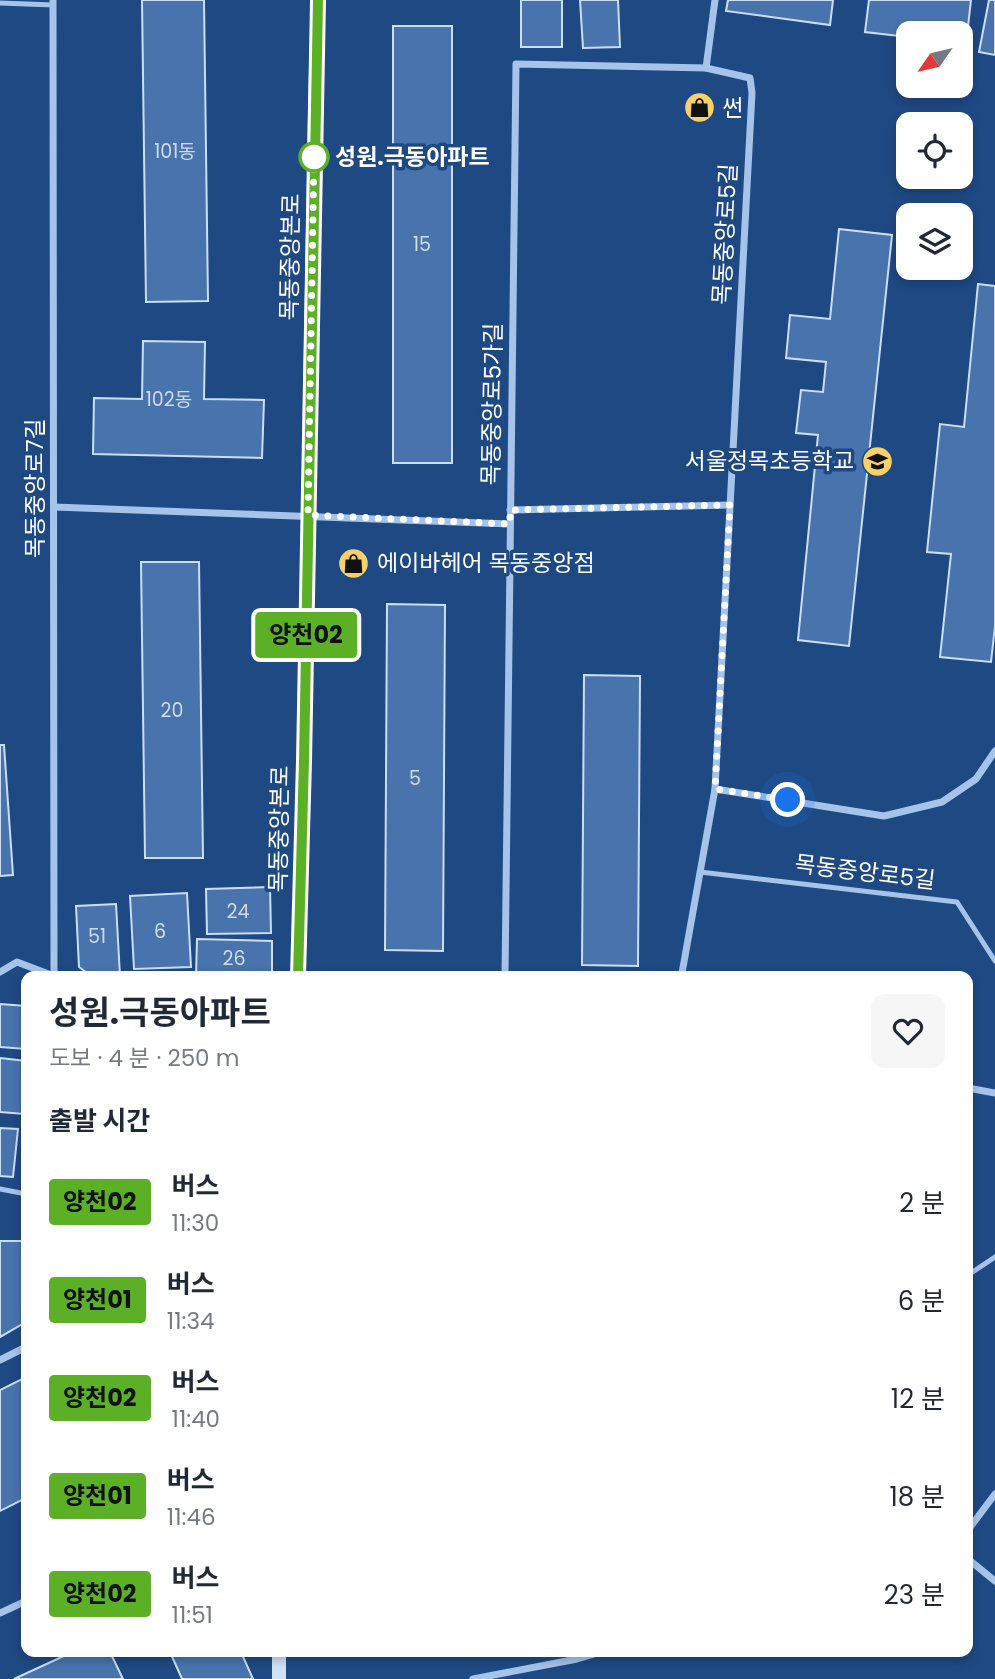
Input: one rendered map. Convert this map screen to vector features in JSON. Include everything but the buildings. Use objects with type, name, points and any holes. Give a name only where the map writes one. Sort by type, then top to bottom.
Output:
[{"type":"street","name":"목동중앙본로","points":[[298,971],[318,0]]},
{"type":"street","points":[[706,68],[715,0]]},
{"type":"street","name":"목동중앙로7길","points":[[53,3],[54,971]]},
{"type":"street","name":"목동중앙로5가길","points":[[505,971],[516,64],[706,68]]},
{"type":"street","name":"목동중앙로5길","points":[[682,971],[715,789],[752,93],[750,78],[706,68]]},
{"type":"street","points":[[510,510],[730,505]]},
{"type":"street","points":[[54,507],[510,524]]},
{"type":"street","points":[[715,789],[884,816],[942,802],[976,779],[995,751]]},
{"type":"street","points":[[0,972],[17,962],[41,971]]},
{"type":"street","points":[[973,1089],[995,1093]]},
{"type":"street","points":[[0,1360],[21,1350]]},
{"type":"street","points":[[973,1523],[995,1494]]},
{"type":"street","points":[[973,1563],[995,1581]]},
{"type":"street","points":[[0,1614],[21,1604]]},
{"type":"street","points":[[279,1657],[279,1679]]},
{"type":"street","points":[[473,1679],[585,1657]]},
{"type":"lane","points":[[0,3],[53,3]]},
{"type":"lane","name":"목동중앙로5길","points":[[700,872],[957,902],[995,961]]},
{"type":"lane","points":[[0,1189],[21,1193]]},
{"type":"lane","points":[[973,1272],[995,1257]]},
{"type":"bus line","name":"양천02","points":[[298,971],[318,0]]},
{"type":"place","name":"썬","points":[[699,108]]},
{"type":"place","name":"성원.극동아파트","points":[[314,157]]},
{"type":"place","name":"서울정목초등학교","points":[[877,461]]},
{"type":"place","name":"에이바헤어 목동중앙점","points":[[354,563]]},
{"type":"route","points":[[314,157],[308,515],[510,524],[510,510],[730,505],[715,789],[788,800]]}]
